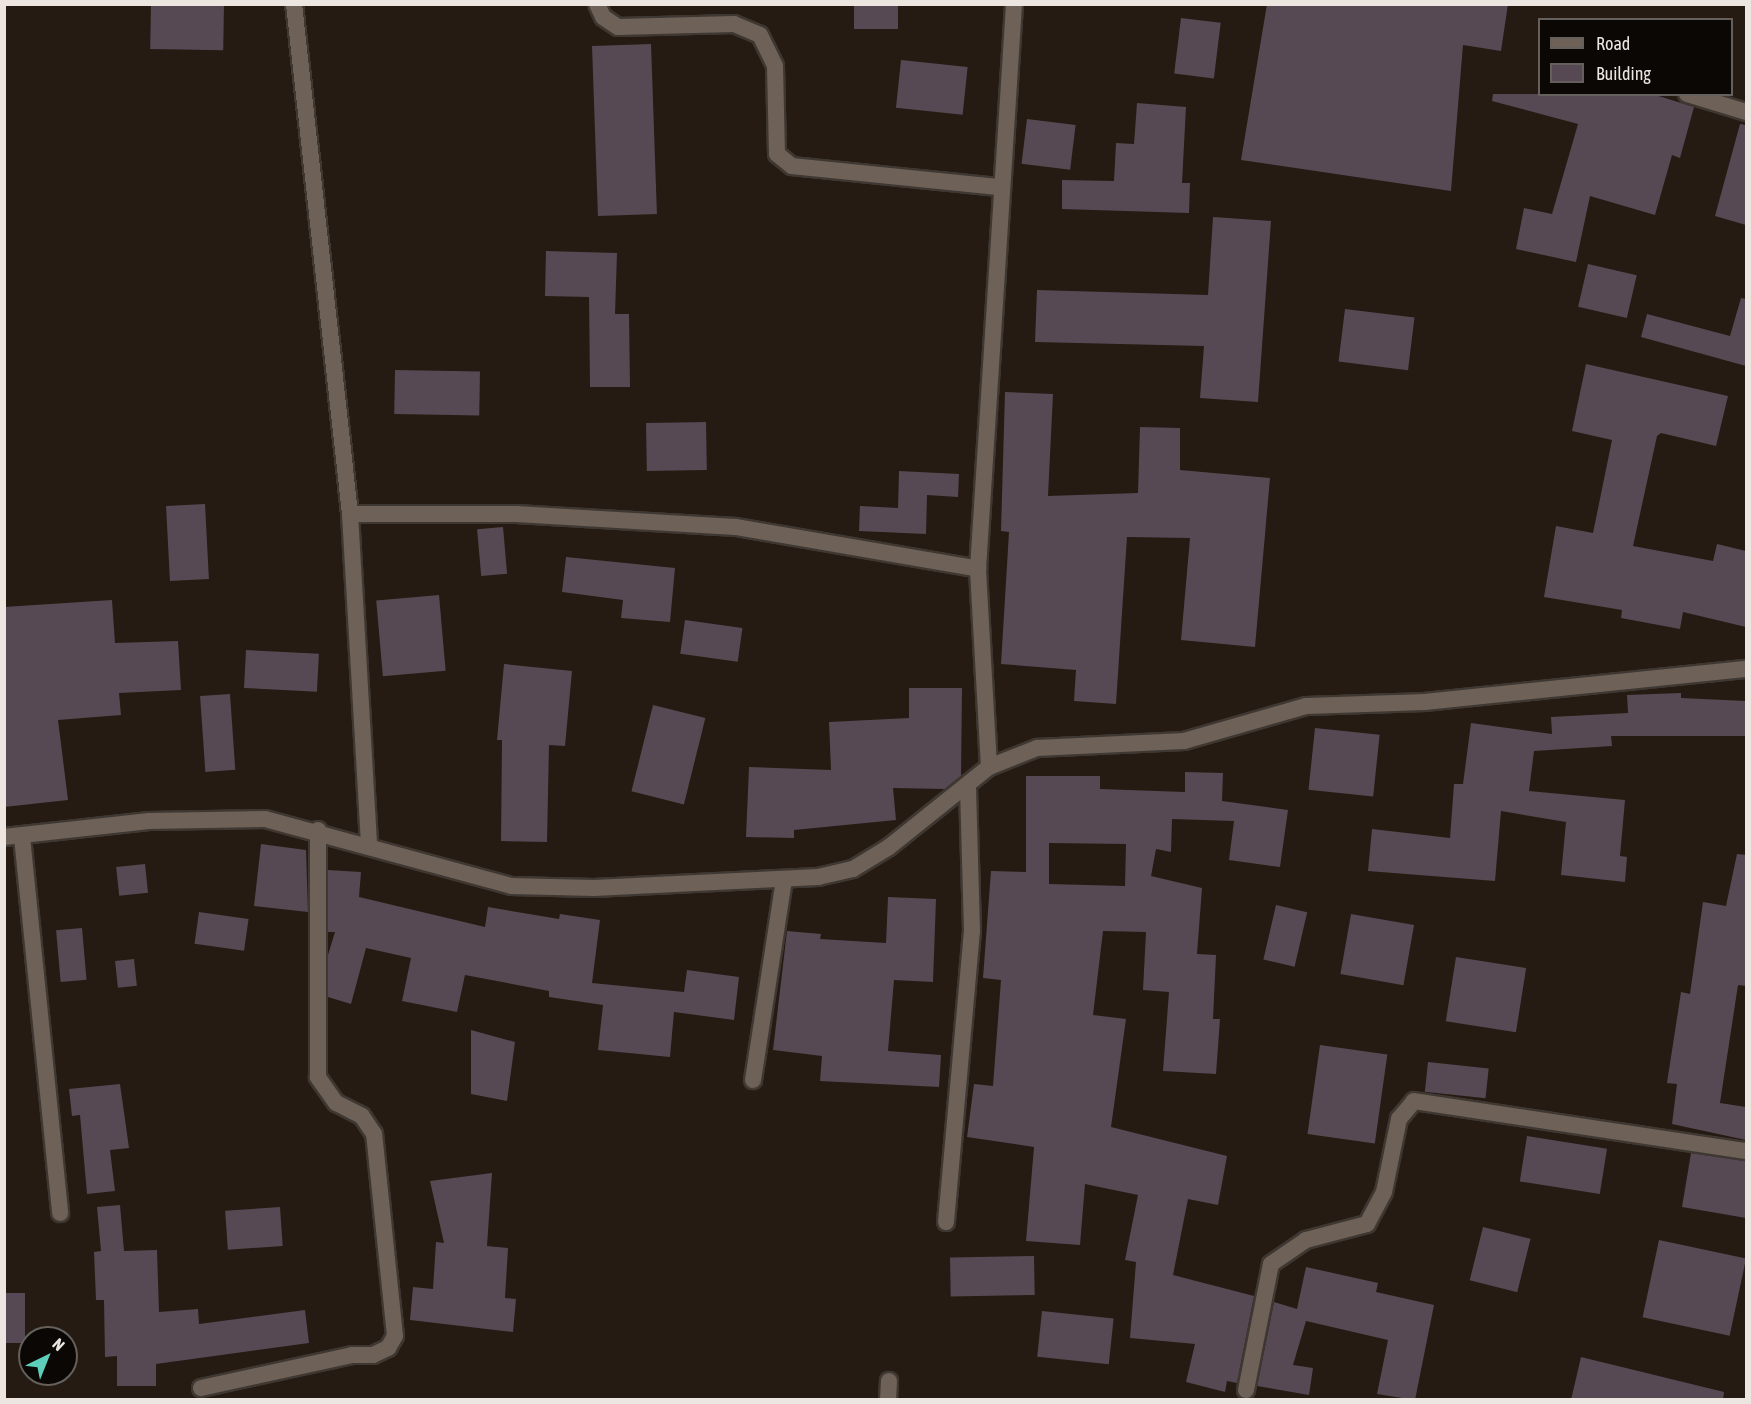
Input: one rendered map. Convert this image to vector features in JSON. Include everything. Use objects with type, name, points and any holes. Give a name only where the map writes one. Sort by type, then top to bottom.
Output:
[{"type":"street","points":[[294,4],[350,514],[369,844]]},
{"type":"street","points":[[597,4],[603,17],[618,27],[734,24],[760,35],[775,66],[777,154],[792,166],[1000,187]]},
{"type":"street","points":[[989,767],[978,568],[1000,187],[1014,4]]},
{"type":"street","points":[[1694,96],[1746,112]]},
{"type":"street","points":[[350,514],[516,514],[736,527],[978,568]]},
{"type":"street","points":[[4,837],[213,818],[265,819],[318,830],[511,886],[594,888],[784,880],[853,869],[889,847],[989,767],[1037,747],[1184,741],[1306,706],[1425,702],[1746,669]]},
{"type":"street","points":[[946,1222],[972,931],[968,786]]},
{"type":"street","points":[[201,1388],[352,1355],[373,1354],[388,1348],[395,1336],[374,1134],[362,1116],[336,1103],[318,1077],[318,830]]},
{"type":"street","points":[[22,837],[60,1213]]},
{"type":"street","points":[[753,1080],[784,880]]},
{"type":"street","points":[[1246,1390],[1271,1264],[1284,1251],[1306,1240],[1366,1224],[1384,1192],[1399,1119],[1414,1101],[1746,1151]]},
{"type":"street","points":[[888,1400],[889,1381]]},
{"type":"building","points":[[151,4],[224,5],[223,50],[150,49]]},
{"type":"building","points":[[854,4],[898,4],[898,29],[854,29]]},
{"type":"building","points":[[1267,4],[1508,4],[1501,51],[1463,45],[1451,191],[1241,160]]},
{"type":"building","points":[[1181,18],[1221,23],[1214,78],[1174,74]]},
{"type":"building","points":[[651,44],[657,214],[598,216],[592,46]]},
{"type":"building","points":[[901,60],[968,67],[963,115],[896,108]]},
{"type":"building","points":[[1493,94],[1658,96],[1694,107],[1680,158],[1672,155],[1655,215],[1590,196],[1576,262],[1516,249],[1524,208],[1552,214],[1578,124],[1492,101]]},
{"type":"building","points":[[1137,103],[1186,107],[1182,183],[1190,183],[1189,213],[1062,209],[1062,180],[1114,181],[1116,143],[1134,144]]},
{"type":"building","points":[[1027,119],[1076,125],[1070,170],[1022,164]]},
{"type":"building","points":[[1740,124],[1746,125],[1746,225],[1715,216]]},
{"type":"building","points":[[1213,217],[1271,221],[1258,402],[1200,398],[1204,346],[1035,342],[1037,290],[1208,295]]},
{"type":"building","points":[[546,251],[617,253],[615,314],[629,314],[630,387],[590,387],[589,297],[545,296]]},
{"type":"building","points":[[1588,264],[1637,275],[1627,318],[1578,307]]},
{"type":"building","points":[[1741,298],[1746,299],[1746,366],[1641,337],[1647,314],[1730,336]]},
{"type":"building","points":[[1345,309],[1414,318],[1408,370],[1339,362]]},
{"type":"building","points":[[1586,364],[1728,396],[1716,446],[1661,433],[1657,436],[1633,546],[1713,561],[1717,544],[1746,551],[1746,627],[1683,612],[1680,629],[1621,618],[1622,610],[1544,597],[1556,526],[1593,533],[1612,440],[1572,431]]},
{"type":"building","points":[[395,370],[480,371],[479,415],[394,414]]},
{"type":"building","points":[[1005,392],[1053,394],[1048,496],[1138,493],[1140,427],[1180,428],[1180,470],[1270,478],[1255,647],[1181,640],[1190,538],[1127,537],[1116,704],[1074,701],[1076,670],[1001,664],[1009,532],[1001,531]]},
{"type":"building","points":[[706,422],[707,470],[647,471],[646,423]]},
{"type":"building","points":[[899,471],[959,474],[958,497],[927,495],[926,534],[859,531],[860,506],[898,508]]},
{"type":"building","points":[[205,504],[209,579],[170,581],[166,506]]},
{"type":"building","points":[[503,527],[507,574],[481,576],[477,529]]},
{"type":"building","points":[[566,557],[675,568],[670,622],[621,618],[623,600],[562,592]]},
{"type":"building","points":[[439,595],[446,671],[383,676],[376,600]]},
{"type":"building","points":[[112,600],[115,643],[178,641],[181,690],[119,693],[121,715],[58,720],[68,800],[4,807],[4,607]]},
{"type":"building","points":[[685,620],[742,628],[738,662],[680,654]]},
{"type":"building","points":[[246,650],[319,654],[317,692],[244,688]]},
{"type":"building","points":[[504,664],[572,671],[565,746],[549,745],[547,842],[501,841],[502,740],[497,740]]},
{"type":"building","points":[[909,688],[962,688],[961,776],[945,789],[893,788],[896,820],[794,830],[794,838],[746,837],[749,767],[831,770],[829,722],[909,718]]},
{"type":"building","points":[[1681,693],[1681,698],[1746,701],[1746,736],[1611,736],[1612,746],[1534,751],[1529,791],[1625,800],[1620,856],[1627,857],[1625,882],[1561,875],[1566,822],[1501,811],[1495,881],[1368,871],[1372,829],[1450,838],[1454,784],[1463,784],[1471,723],[1552,734],[1551,717],[1628,713],[1627,695]]},
{"type":"building","points":[[230,694],[235,770],[205,772],[200,696]]},
{"type":"building","points":[[653,705],[705,718],[684,804],[631,791]]},
{"type":"building","points":[[1315,728],[1380,735],[1373,796],[1309,790]]},
{"type":"building","points":[[1185,772],[1223,773],[1222,801],[1288,810],[1280,867],[1229,860],[1234,821],[1172,819],[1171,852],[1156,849],[1151,876],[1202,888],[1197,954],[1216,955],[1213,1019],[1220,1019],[1216,1074],[1163,1071],[1169,992],[1143,990],[1146,932],[1103,931],[1093,1015],[1126,1019],[1111,1127],[1227,1156],[1218,1205],[1188,1199],[1173,1275],[1254,1296],[1237,1383],[1227,1381],[1225,1392],[1186,1382],[1195,1344],[1130,1338],[1136,1262],[1125,1260],[1138,1195],[1085,1184],[1080,1245],[1026,1241],[1034,1147],[967,1137],[974,1084],[993,1086],[1001,980],[983,978],[991,871],[1026,872],[1026,776],[1100,776],[1100,789],[1185,792]],"holes":[[[1049,843],[1126,844],[1125,886],[1049,884]]]},
{"type":"building","points":[[261,844],[306,850],[308,912],[254,906]]},
{"type":"building","points":[[1737,854],[1746,855],[1746,986],[1738,985],[1720,1103],[1746,1107],[1746,1140],[1672,1124],[1677,1084],[1667,1083],[1681,992],[1690,994],[1703,902],[1726,906]]},
{"type":"building","points":[[145,864],[148,893],[119,896],[116,867]]},
{"type":"building","points":[[328,870],[361,872],[359,897],[485,927],[488,907],[559,919],[560,914],[600,920],[592,983],[684,992],[687,970],[739,977],[734,1020],[674,1012],[670,1057],[598,1050],[603,1005],[549,997],[549,991],[465,975],[457,1012],[402,1001],[411,958],[366,948],[351,1004],[328,997],[328,955],[335,932],[328,932]]},
{"type":"building","points":[[888,897],[936,899],[933,982],[894,980],[888,1051],[941,1055],[939,1087],[820,1081],[822,1056],[773,1050],[787,931],[821,934],[820,939],[886,943]]},
{"type":"building","points":[[1276,905],[1307,912],[1295,967],[1263,960]]},
{"type":"building","points":[[199,912],[249,919],[244,951],[195,944]]},
{"type":"building","points":[[1351,914],[1414,925],[1403,985],[1340,974]]},
{"type":"building","points":[[82,928],[87,980],[61,982],[56,930]]},
{"type":"building","points":[[1456,957],[1526,968],[1516,1032],[1446,1021]]},
{"type":"building","points":[[134,959],[137,986],[118,988],[115,961]]},
{"type":"building","points":[[471,1030],[515,1042],[507,1101],[471,1094]]},
{"type":"building","points":[[1320,1045],[1387,1054],[1375,1144],[1307,1134]]},
{"type":"building","points":[[1428,1062],[1489,1068],[1486,1098],[1425,1092]]},
{"type":"building","points":[[120,1084],[129,1148],[110,1150],[115,1191],[87,1194],[80,1115],[72,1116],[69,1089]]},
{"type":"building","points":[[1527,1136],[1607,1149],[1600,1194],[1520,1181]]},
{"type":"building","points":[[1691,1153],[1746,1161],[1746,1218],[1682,1207]]},
{"type":"building","points":[[492,1173],[487,1246],[508,1248],[505,1298],[516,1299],[513,1332],[410,1320],[413,1287],[433,1289],[436,1242],[444,1243],[430,1181]]},
{"type":"building","points":[[120,1205],[124,1251],[157,1250],[159,1312],[198,1309],[199,1324],[305,1310],[309,1343],[156,1364],[156,1386],[117,1386],[117,1356],[105,1357],[104,1300],[96,1300],[94,1252],[101,1251],[97,1207]]},
{"type":"building","points":[[280,1207],[283,1246],[228,1250],[225,1211]]},
{"type":"building","points":[[1483,1227],[1531,1239],[1517,1292],[1470,1280]]},
{"type":"building","points":[[1659,1240],[1746,1258],[1730,1336],[1643,1317]]},
{"type":"building","points":[[1034,1256],[1035,1295],[951,1296],[950,1257]]},
{"type":"building","points":[[1306,1267],[1378,1283],[1376,1292],[1434,1305],[1415,1400],[1377,1394],[1388,1340],[1306,1321],[1293,1365],[1313,1368],[1309,1395],[1257,1386],[1274,1302],[1297,1309]]},
{"type":"building","points":[[4,1293],[25,1293],[25,1326],[18,1326],[18,1343],[4,1343]]},
{"type":"building","points":[[1042,1311],[1114,1319],[1109,1364],[1037,1357]]},
{"type":"building","points":[[1581,1357],[1724,1392],[1723,1400],[1571,1400]]}]
